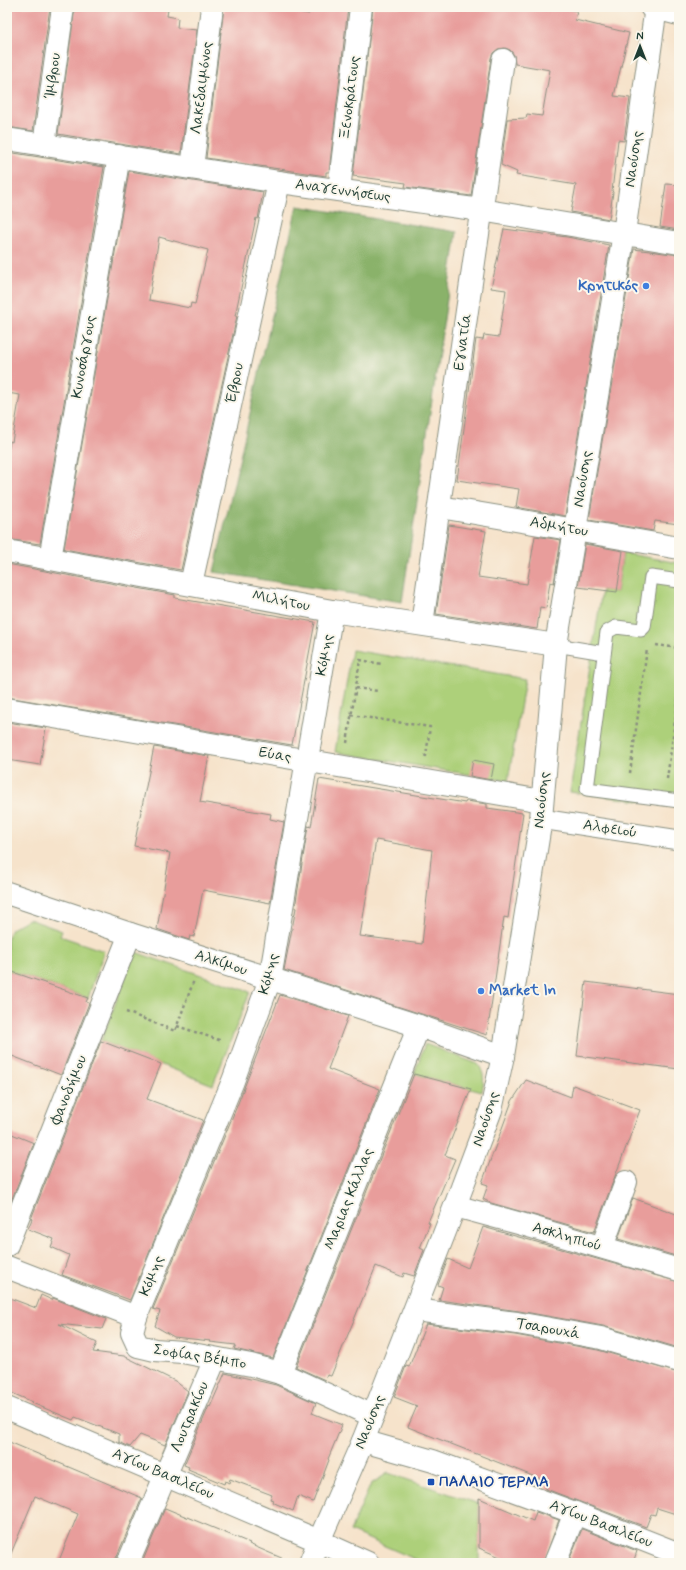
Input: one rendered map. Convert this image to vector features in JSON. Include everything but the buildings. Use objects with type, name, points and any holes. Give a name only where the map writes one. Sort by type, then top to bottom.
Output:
[{"type":"street","name":"Ίμβρου","points":[[44,145],[62,7]]},
{"type":"street","name":"Λακεδαιμόνος","points":[[192,168],[212,7]]},
{"type":"street","name":"Ξενοκράτους","points":[[339,190],[361,7]]},
{"type":"street","points":[[654,7],[679,14]]},
{"type":"street","name":"Ναούσης","points":[[310,1563],[363,1441],[455,1206],[491,1110],[503,1056],[541,810],[556,645],[624,233],[654,7]]},
{"type":"street","name":"Εγνατία","points":[[422,624],[503,60]]},
{"type":"street","name":"Αναγεννήσεως","points":[[7,139],[279,182],[481,210],[679,243]]},
{"type":"street","name":"Κυνοσάργους","points":[[50,559],[119,156]]},
{"type":"street","name":"Έβρου","points":[[191,584],[279,182]]},
{"type":"street","name":"Αδμήτου","points":[[440,507],[679,548]]},
{"type":"street","name":"Μιλήτου","points":[[7,551],[332,611],[556,645]]},
{"type":"street","name":"Κόμης","points":[[136,1317],[233,1081],[270,979],[332,611]]},
{"type":"street","name":"Εύας","points":[[7,709],[306,760],[541,810]]},
{"type":"street","name":"Αλφειού","points":[[541,810],[679,840]]},
{"type":"street","name":"Αλκίμου","points":[[7,893],[130,934],[419,1026],[503,1056]]},
{"type":"street","name":"Φανοδήμου","points":[[7,1245],[130,934]]},
{"type":"street","name":"Μαριας Κάλλας","points":[[280,1373],[419,1026]]},
{"type":"street","points":[[602,1247],[626,1182]]},
{"type":"street","name":"Ασκληπιού","points":[[455,1206],[679,1270]]},
{"type":"street","points":[[7,1266],[136,1317]]},
{"type":"street","name":"Τσαρουχά","points":[[415,1310],[517,1323],[601,1338],[679,1361]]},
{"type":"street","name":"Σοφίας Βέμπο","points":[[136,1317],[132,1332],[138,1346],[155,1350],[182,1352],[251,1365],[280,1373],[372,1416]]},
{"type":"street","name":"Λουτρακίου","points":[[128,1563],[215,1359]]},
{"type":"street","name":"Αγίου Βασιλείου","points":[[8,1412],[166,1475],[368,1563]]},
{"type":"street","name":"Αγίου Βασιλείου","points":[[363,1441],[434,1461],[575,1513],[679,1554]]},
{"type":"street","points":[[556,1563],[575,1513]]},
{"type":"lane","points":[[679,581],[651,576],[644,627],[641,630],[616,627],[607,632],[587,789],[679,801]]},
{"type":"lane","points":[[556,645],[604,653]]},
{"type":"path","points":[[627,794],[648,644]]},
{"type":"path","points":[[355,744],[347,743],[360,660],[382,664]]},
{"type":"path","points":[[356,688],[378,691]]},
{"type":"path","points":[[664,800],[679,692]]},
{"type":"path","points":[[351,715],[430,727],[426,756],[418,754]]},
{"type":"path","points":[[102,1004],[175,1031],[202,957]]},
{"type":"path","points":[[177,1026],[245,1048]]},
{"type":"green space","points":[[297,206],[457,232],[402,602],[214,572]]},
{"type":"green space","points":[[623,553],[679,563],[679,806],[570,792],[602,590],[617,592]]},
{"type":"green space","points":[[352,650],[525,679],[508,781],[335,752]]},
{"type":"green space","points":[[29,919],[62,931],[60,936],[104,951],[88,998],[7,970],[7,940],[11,929]]},
{"type":"green space","points":[[135,952],[250,992],[213,1085],[101,1041]]},
{"type":"green space","points":[[425,1044],[478,1064],[482,1071],[483,1077],[482,1092],[414,1074]]},
{"type":"green space","points":[[388,1473],[479,1504],[479,1563],[424,1563],[350,1531],[371,1484]]},
{"type":"place","name":"Κρητικός","points":[[646,286]]},
{"type":"place","name":"Market In","points":[[481,991]]},
{"type":"place","name":"ΠΑΛΑΙΟ ΤΕΡΜΑ","points":[[431,1482]]}]
